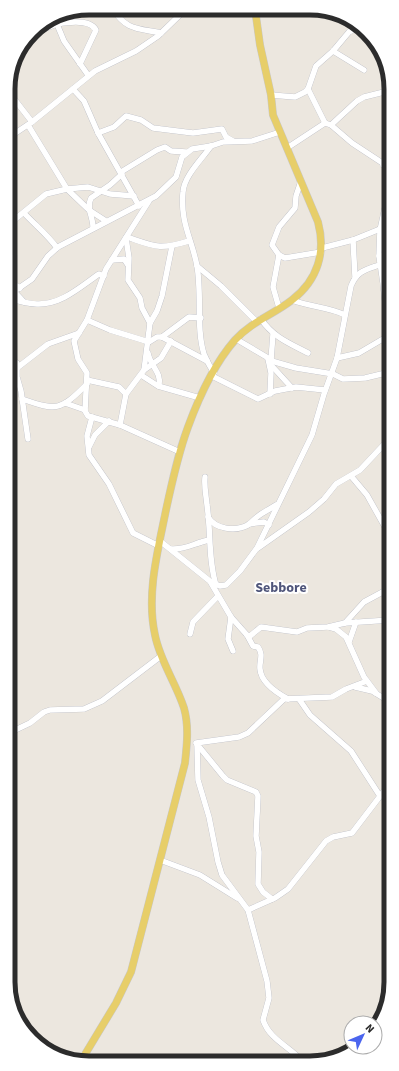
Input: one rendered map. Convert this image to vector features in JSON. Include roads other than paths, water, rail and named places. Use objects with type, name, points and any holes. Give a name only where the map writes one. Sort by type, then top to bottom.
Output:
[{"type":"main road","points":[[84,1056],[116,1003],[131,972],[179,787],[187,744],[184,708],[161,656],[155,638],[151,612],[152,586],[180,452],[200,398],[213,374],[236,339],[259,321],[292,300],[310,281],[322,250],[322,237],[318,222],[273,115],[271,95],[260,45],[256,15]]},
{"type":"street","points":[[116,15],[120,21],[130,27],[161,33]]},
{"type":"street","points":[[15,133],[30,123],[88,76],[136,51],[161,33],[180,15]]},
{"type":"street","points":[[49,27],[57,24],[84,23],[96,28],[80,64]]},
{"type":"street","points":[[57,24],[64,41],[88,76]]},
{"type":"street","points":[[271,95],[295,97],[308,89],[316,66],[349,32],[354,29]]},
{"type":"street","points":[[332,51],[364,70]]},
{"type":"street","points":[[73,89],[84,101],[98,133],[139,206]]},
{"type":"street","points":[[308,89],[328,124],[383,165],[384,162]]},
{"type":"street","points":[[287,148],[328,124],[357,101],[364,97],[384,92]]},
{"type":"street","points":[[15,100],[30,123],[67,189],[89,210],[106,221]]},
{"type":"street","points":[[98,133],[114,126],[126,116],[141,120],[153,128],[194,133],[222,130],[226,137],[233,141]]},
{"type":"street","points":[[15,288],[38,273],[48,256],[57,248],[106,221],[149,201],[176,177],[182,157],[186,152],[192,149],[211,146],[223,142],[252,141],[280,132]]},
{"type":"street","points":[[211,146],[184,185],[183,222],[197,266],[201,318],[200,334],[204,353],[213,374],[258,399],[292,388],[313,388],[326,390]]},
{"type":"street","points":[[93,228],[93,218],[89,210],[91,198],[99,191],[110,185],[121,173],[157,150],[165,147],[171,151],[186,152]]},
{"type":"street","points":[[279,308],[273,287],[278,256],[272,245],[279,227],[295,208],[296,196],[301,181]]},
{"type":"street","points":[[15,220],[46,194],[67,189],[88,186],[110,194],[134,196]]},
{"type":"street","points":[[85,410],[87,373],[78,359],[74,342],[87,320],[104,276],[112,260],[149,201]]},
{"type":"street","points":[[384,212],[380,230],[379,256],[379,265],[384,283]]},
{"type":"street","points":[[24,213],[41,232],[49,236],[57,248]]},
{"type":"street","points":[[278,256],[288,258],[322,250],[384,228]]},
{"type":"street","points":[[126,238],[157,247],[172,246],[189,241]]},
{"type":"street","points":[[126,238],[129,249],[129,281],[140,298],[142,308],[150,323]]},
{"type":"street","points":[[92,417],[87,436],[89,454],[108,484],[133,533],[160,543],[171,549],[213,584],[226,585],[231,582],[257,548],[269,525],[276,505],[301,460],[312,435],[326,390],[333,374],[351,286],[355,277],[353,240]]},
{"type":"street","points":[[143,375],[149,342],[150,323],[158,311],[172,246]]},
{"type":"street","points":[[379,256],[384,256]]},
{"type":"street","points":[[112,260],[124,259],[129,270]]},
{"type":"street","points":[[355,277],[364,270],[379,265]]},
{"type":"street","points":[[197,266],[273,334],[308,353]]},
{"type":"street","points":[[15,300],[38,304],[57,300],[69,295],[99,274],[104,276]]},
{"type":"street","points":[[15,290],[24,302]]},
{"type":"street","points":[[292,300],[318,308],[336,310],[345,315]]},
{"type":"street","points":[[162,338],[189,317],[201,318]]},
{"type":"street","points":[[87,320],[110,330],[149,342],[157,338],[171,341],[207,361]]},
{"type":"street","points":[[17,368],[48,344],[79,333]]},
{"type":"street","points":[[270,394],[270,361],[273,334]]},
{"type":"street","points":[[337,358],[359,353],[384,338]]},
{"type":"street","points":[[236,339],[270,361],[296,368],[333,374],[343,380],[365,378],[384,373]]},
{"type":"street","points":[[120,424],[126,394],[166,352],[171,341]]},
{"type":"street","points":[[147,351],[150,361],[159,376],[159,386]]},
{"type":"street","points":[[270,361],[292,388]]},
{"type":"street","points":[[15,362],[17,363],[17,377],[28,439]]},
{"type":"street","points":[[143,375],[159,386],[200,398]]},
{"type":"street","points":[[87,382],[119,387],[126,394]]},
{"type":"street","points":[[22,399],[50,408],[58,407],[74,397],[87,382]]},
{"type":"street","points":[[66,403],[85,410],[86,413],[92,417],[120,424],[180,452]]},
{"type":"street","points":[[89,447],[95,435],[109,421]]},
{"type":"street","points":[[257,548],[299,520],[324,499],[332,487],[351,476],[368,463],[384,445]]},
{"type":"street","points":[[351,476],[367,495],[384,525]]},
{"type":"street","points":[[205,477],[204,492],[208,516],[213,584],[218,596],[231,617],[247,635],[253,646],[258,647],[260,650],[262,656],[260,671],[266,682],[288,699]]},
{"type":"street","points":[[249,524],[262,513],[276,505]]},
{"type":"street","points":[[208,516],[212,522],[224,528],[242,527],[249,524],[264,522],[269,525]]},
{"type":"street","points":[[171,549],[184,550],[193,544],[209,540]]},
{"type":"street","points":[[345,623],[364,602],[384,591]]},
{"type":"street","points":[[190,634],[193,622],[218,596]]},
{"type":"street","points":[[231,617],[228,639],[233,652]]},
{"type":"street","points":[[247,635],[250,636],[261,627],[296,632],[307,628],[328,627],[345,623],[384,620]]},
{"type":"street","points":[[349,642],[356,622]]},
{"type":"street","points":[[328,627],[342,634],[349,642],[352,652],[367,681],[376,693]]},
{"type":"street","points":[[15,730],[30,723],[44,712],[50,710],[84,709],[102,701],[161,656]]},
{"type":"street","points":[[187,744],[196,744],[239,737],[248,733],[278,703],[284,699],[332,696],[367,681]]},
{"type":"street","points":[[354,686],[376,693],[384,698]]},
{"type":"street","points":[[299,699],[310,715],[350,751],[380,796]]},
{"type":"street","points":[[196,744],[222,776],[227,780],[256,792],[258,796],[256,836],[259,852],[258,884],[266,896],[272,899]]},
{"type":"street","points":[[196,744],[198,780],[209,817],[218,862],[222,874],[248,910],[268,981],[269,998],[263,1016],[265,1026],[271,1036],[297,1056]]},
{"type":"street","points":[[248,910],[272,899],[288,888],[326,841],[333,837],[352,833],[384,788]]},
{"type":"street","points":[[160,860],[210,880],[240,900]]},
{"type":"district","name":"Sebbore","points":[[281,587]]}]
